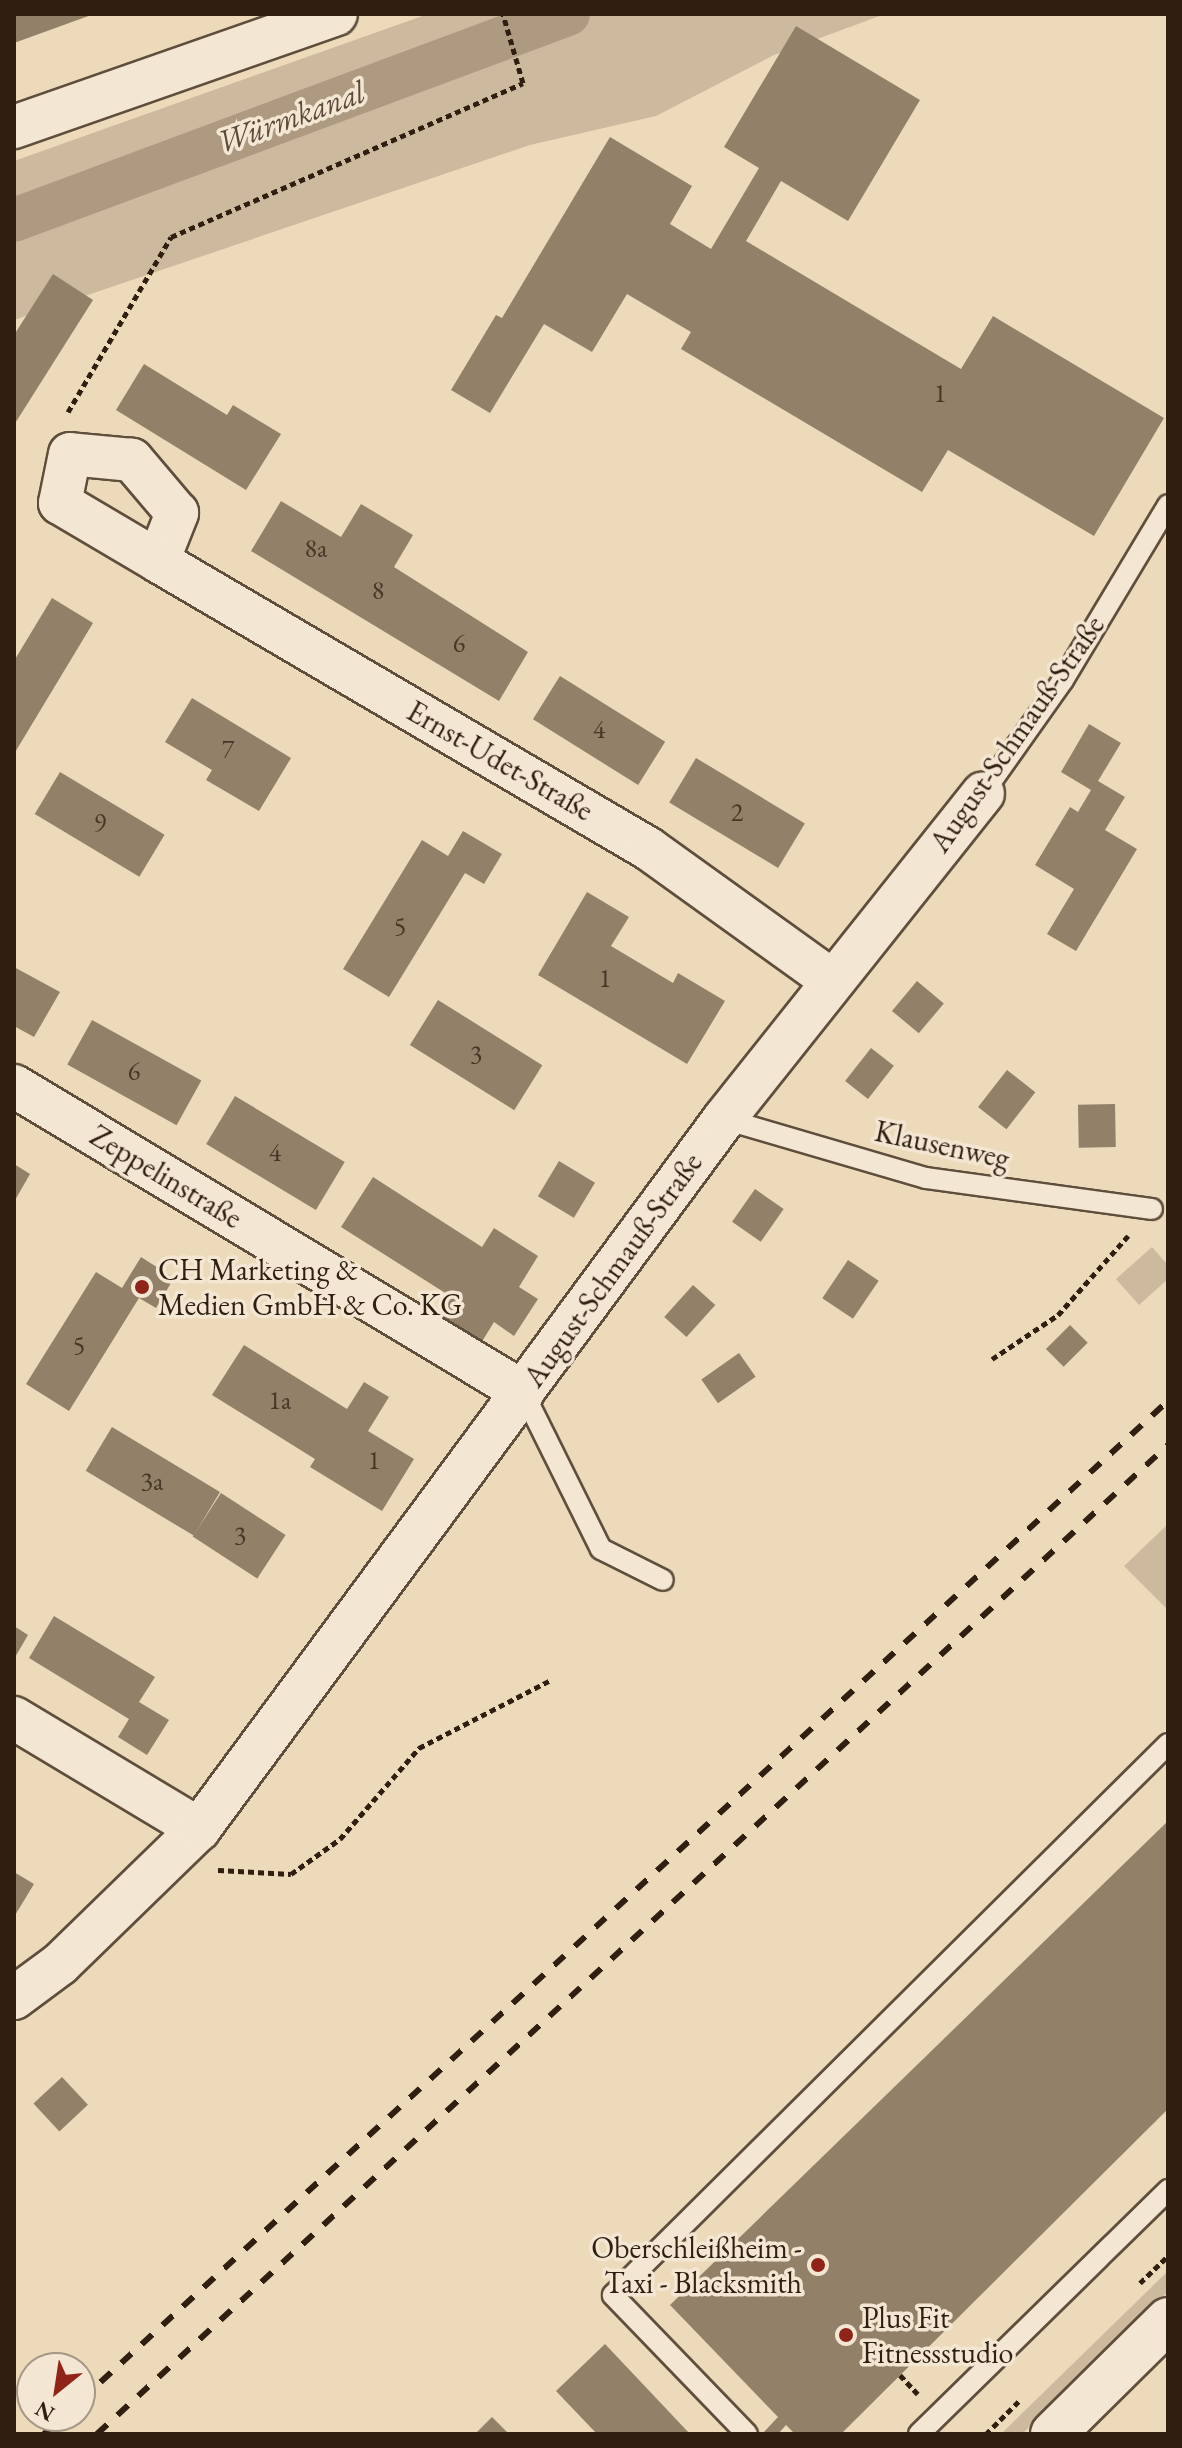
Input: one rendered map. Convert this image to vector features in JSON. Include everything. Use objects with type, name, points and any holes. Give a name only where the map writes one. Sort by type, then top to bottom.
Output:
[{"type":"main road","points":[[1053,2434],[1168,2320]]},
{"type":"street","points":[[14,127],[336,14]]},
{"type":"street","name":"Ernst-Udet-Straße","points":[[158,561],[649,849],[831,980]]},
{"type":"street","name":"August-Schmauß-Straße","points":[[14,1998],[60,1964],[165,1867],[199,1829],[724,1119],[831,980],[983,793]]},
{"type":"street","name":"Zeppelinstraße","points":[[14,1086],[523,1392]]},
{"type":"street","points":[[14,1718],[199,1829]]},
{"type":"lane","name":"August-Schmauß-Straße","points":[[983,793],[1063,680],[1168,505]]},
{"type":"lane","name":"Klausenweg","points":[[724,1119],[926,1178],[1152,1209]]},
{"type":"lane","points":[[523,1392],[601,1549],[663,1580]]},
{"type":"lane","points":[[747,2434],[613,2295],[1168,1744]]},
{"type":"lane","points":[[919,2434],[1168,2190]]},
{"type":"path","points":[[64,420],[171,237],[523,83],[503,14]]},
{"type":"path","points":[[992,1359],[1058,1315],[1152,1209]]},
{"type":"path","points":[[165,1867],[291,1874],[340,1839],[419,1748],[551,1680]]},
{"type":"shaded area","points":[[428,14],[885,14],[774,55],[656,116],[530,145],[14,320],[14,161]]},
{"type":"shaded area","points":[[1152,1247],[1168,1265],[1168,1279],[1139,1305],[1116,1279]]},
{"type":"shaded area","points":[[1168,1524],[1168,1610],[1124,1566]]},
{"type":"shaded area","points":[[1168,2271],[1168,2292],[1022,2434],[1001,2434]]},
{"type":"building","points":[[14,14],[94,14],[14,43]]},
{"type":"building","points":[[796,26],[920,100],[848,221],[781,181],[746,241],[961,369],[993,316],[1164,418],[1094,536],[948,450],[922,492],[681,349],[691,332],[627,294],[592,352],[544,324],[490,413],[451,390],[496,315],[502,318],[610,137],[692,186],[670,224],[711,249],[759,168],[724,147]]},
{"type":"building","points":[[53,274],[93,300],[14,425],[14,335]]},
{"type":"building","points":[[144,364],[227,415],[233,405],[281,434],[246,490],[116,410]]},
{"type":"building","points":[[281,501],[341,537],[361,504],[413,535],[394,567],[528,652],[499,701],[251,551]]},
{"type":"building","points":[[52,598],[93,623],[14,754],[14,661]]},
{"type":"building","points":[[560,676],[665,742],[638,785],[533,719]]},
{"type":"building","points":[[192,698],[291,758],[259,811],[206,780],[212,770],[165,742]]},
{"type":"building","points":[[1089,724],[1121,743],[1098,781],[1125,797],[1105,830],[1137,849],[1076,951],[1047,934],[1074,889],[1035,865],[1070,807],[1078,812],[1091,790],[1061,772]]},
{"type":"building","points":[[696,758],[805,823],[778,868],[669,803]]},
{"type":"building","points":[[60,772],[165,835],[139,877],[35,814]]},
{"type":"building","points":[[463,831],[502,854],[484,884],[465,873],[389,997],[343,969],[422,840],[448,856]]},
{"type":"building","points":[[587,892],[629,917],[611,946],[673,983],[678,973],[725,1001],[687,1064],[538,975]]},
{"type":"building","points":[[14,967],[60,992],[34,1037],[14,1026]]},
{"type":"building","points":[[917,981],[944,1003],[919,1033],[892,1011]]},
{"type":"building","points":[[438,1000],[542,1065],[514,1110],[410,1045]]},
{"type":"building","points":[[92,1020],[201,1081],[177,1125],[67,1065]]},
{"type":"building","points":[[871,1048],[894,1066],[868,1099],[845,1081]]},
{"type":"building","points":[[1007,1070],[1035,1092],[1006,1129],[978,1107]]},
{"type":"building","points":[[235,1096],[345,1162],[316,1210],[206,1144]]},
{"type":"building","points":[[1115,1104],[1116,1147],[1079,1148],[1078,1105]]},
{"type":"building","points":[[559,1161],[595,1183],[574,1218],[538,1196]]},
{"type":"building","points":[[14,1164],[30,1174],[14,1202]]},
{"type":"building","points":[[373,1177],[482,1247],[494,1228],[538,1256],[519,1287],[538,1299],[514,1336],[494,1322],[478,1348],[435,1320],[450,1296],[341,1227]]},
{"type":"building","points":[[755,1189],[784,1209],[761,1242],[732,1222]]},
{"type":"building","points":[[141,1257],[174,1278],[156,1308],[139,1298],[69,1411],[26,1384],[96,1272],[122,1288]]},
{"type":"building","points":[[848,1260],[879,1281],[853,1319],[822,1298]]},
{"type":"building","points":[[693,1285],[715,1305],[687,1337],[664,1317]]},
{"type":"building","points":[[1070,1325],[1088,1343],[1064,1367],[1046,1349]]},
{"type":"building","points":[[244,1345],[347,1409],[364,1382],[389,1397],[368,1431],[414,1459],[382,1511],[310,1467],[315,1459],[212,1395]]},
{"type":"building","points":[[739,1353],[756,1377],[718,1403],[701,1379]]},
{"type":"building","points":[[112,1427],[220,1492],[194,1536],[86,1471]]},
{"type":"building","points":[[221,1493],[286,1535],[257,1579],[193,1537]]},
{"type":"building","points":[[54,1616],[155,1677],[139,1702],[169,1720],[147,1755],[118,1737],[129,1719],[29,1658]]},
{"type":"building","points":[[14,1626],[28,1635],[14,1659]]},
{"type":"building","points":[[1168,1821],[1168,2109],[841,2434],[795,2434],[786,2425],[778,2434],[762,2434],[778,2417],[670,2305]]},
{"type":"building","points":[[14,1872],[34,1884],[14,1917]]},
{"type":"building","points":[[62,2077],[88,2105],[59,2131],[33,2104]]},
{"type":"building","points":[[605,2344],[690,2434],[597,2434],[556,2391]]},
{"type":"building","points":[[492,2417],[509,2434],[475,2434]]},
{"type":"waterway","name":"Würmkanal","points":[[14,220],[568,14]]},
{"type":"railway","points":[[96,2386],[1168,1401]]},
{"type":"railway","points":[[97,2434],[1168,1445]]},
{"type":"place","name":"CH Marketing & Medien GmbH & Co. KG","points":[[142,1287]]},
{"type":"place","name":"Oberschleißheim - Taxi - Blacksmith","points":[[818,2265]]},
{"type":"place","name":"Plus Fit Fitnessstudio","points":[[846,2335]]}]
